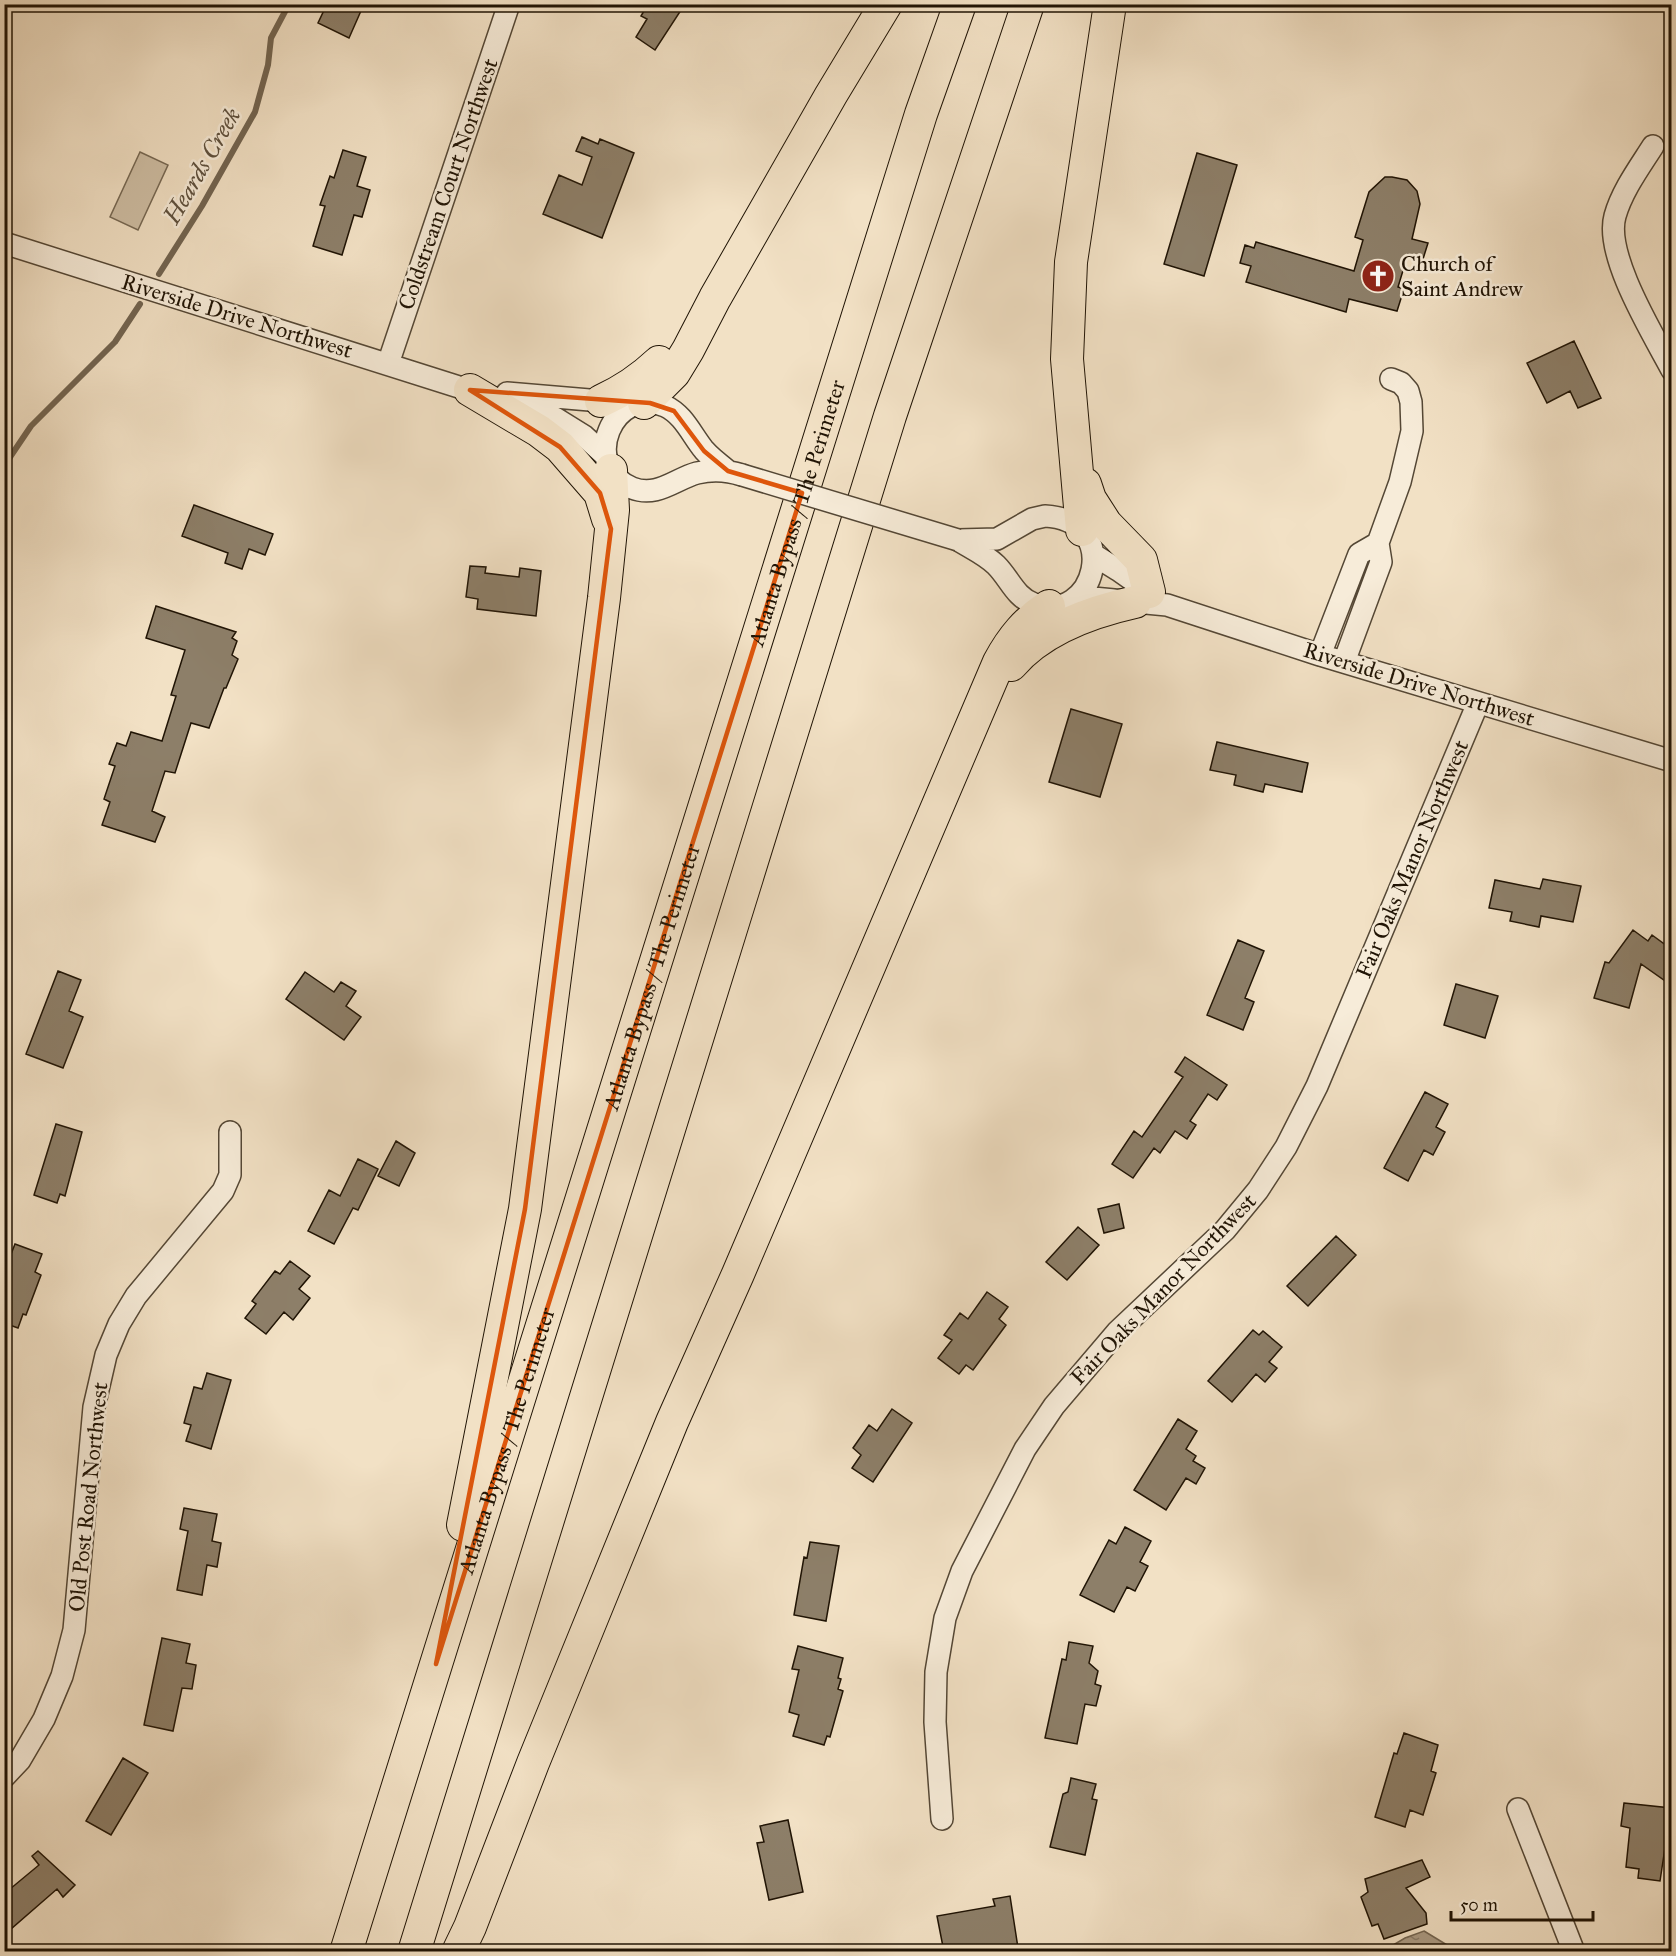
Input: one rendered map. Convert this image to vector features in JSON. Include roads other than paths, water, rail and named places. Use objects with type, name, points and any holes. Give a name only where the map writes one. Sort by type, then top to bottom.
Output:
[{"type":"highway","points":[[640,404],[674,373],[831,95],[886,4]]},
{"type":"highway","name":"Atlanta Bypass / The Perimeter","points":[[346,1952],[921,114],[960,4]]},
{"type":"highway","points":[[414,1952],[890,416],[1028,4]]},
{"type":"highway","points":[[1088,543],[1067,359],[1071,262],[1110,4]]},
{"type":"highway","points":[[601,401],[626,389],[646,375],[715,298]]},
{"type":"highway","points":[[470,390],[539,431],[560,447],[600,493],[611,530]]},
{"type":"highway","points":[[983,698],[1015,661],[1041,639],[1071,621],[1150,600],[1141,560],[1106,524],[1090,499],[1076,453]]},
{"type":"highway","points":[[436,1664],[525,1209],[604,598],[613,510],[608,463]]},
{"type":"highway","points":[[458,1952],[672,1422],[738,1274],[983,698],[1009,643],[1021,627],[1062,603]]},
{"type":"street","name":"Coldstream Court Northwest","points":[[388,364],[509,4]]},
{"type":"street","points":[[1653,146],[1625,191],[1614,216],[1612,238],[1626,280],[1671,370]]},
{"type":"street","name":"Riverside Drive Northwest","points":[[4,243],[555,418],[584,436],[620,480],[632,488],[647,491],[661,489],[695,474],[710,471],[735,473]]},
{"type":"street","points":[[1344,662],[1381,562],[1378,543],[1400,482],[1412,431],[1411,402],[1408,391],[1401,383],[1391,379]]},
{"type":"street","name":"Riverside Drive Northwest","points":[[470,390],[663,405],[684,420],[705,451],[735,473]]},
{"type":"street","points":[[608,463],[605,443],[608,430],[625,410],[640,404]]},
{"type":"street","points":[[735,473],[958,540]]},
{"type":"street","name":"Riverside Drive Northwest","points":[[958,540],[997,539],[1032,519],[1044,516],[1058,517],[1070,521],[1088,543],[1150,600]]},
{"type":"street","name":"Riverside Drive Northwest","points":[[958,540],[998,566],[1016,593],[1037,605],[1094,598],[1150,600],[1320,655],[1671,761]]},
{"type":"street","points":[[1062,603],[1090,580],[1093,571],[1088,543]]},
{"type":"street","points":[[1320,655],[1359,554],[1378,543]]},
{"type":"street","name":"Fair Oaks Manor Northwest","points":[[942,1819],[935,1722],[936,1672],[945,1618],[962,1571],[1025,1449],[1054,1406],[1117,1332],[1225,1230],[1258,1190],[1286,1147],[1317,1086],[1478,703]]},
{"type":"street","name":"Old Post Road Northwest","points":[[4,1777],[20,1760],[44,1719],[62,1676],[74,1630],[94,1407],[106,1355],[118,1324],[136,1296],[223,1191],[230,1176],[230,1132]]},
{"type":"street","points":[[1518,1809],[1574,1952]]},
{"type":"water","points":[[1424,1931],[1447,1945],[1464,1951],[1383,1951],[1405,1938]]},
{"type":"waterway","name":"Heards Creek","points":[[159,274],[202,206],[255,112],[268,65],[271,38],[289,4]]},
{"type":"waterway","name":"Heards Creek","points":[[4,466],[31,426],[115,342],[140,304]]},
{"type":"place","name":"Church of Saint Andrew","points":[[1378,276]]}]
